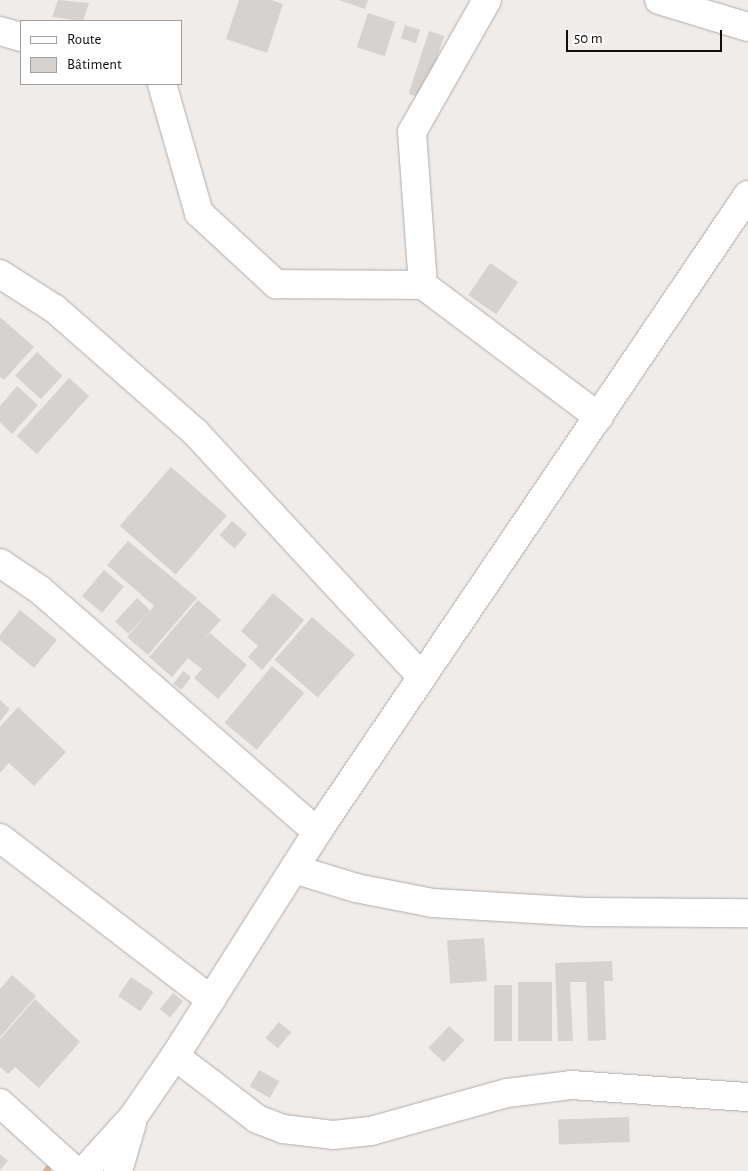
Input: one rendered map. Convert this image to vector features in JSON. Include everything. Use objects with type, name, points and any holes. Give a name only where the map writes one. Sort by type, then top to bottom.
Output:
[{"type":"street","points":[[423,284],[412,132],[487,0]]},
{"type":"street","points":[[659,0],[748,27]]},
{"type":"street","points":[[0,31],[20,37]]},
{"type":"street","points":[[162,85],[199,213],[276,284],[423,284],[599,417]]},
{"type":"street","points":[[84,1171],[134,1117],[318,832],[748,195]]},
{"type":"street","points":[[0,274],[55,309],[195,432],[422,677]]},
{"type":"street","points":[[0,563],[40,590],[318,832]]},
{"type":"street","points":[[0,838],[211,1000]]},
{"type":"street","points":[[294,869],[356,888],[433,903],[586,912],[748,912]]},
{"type":"street","points":[[175,1056],[257,1119],[283,1129],[333,1135],[372,1131],[507,1093],[571,1085],[748,1097]]},
{"type":"street","points":[[0,1103],[75,1171]]},
{"type":"street","points":[[118,1171],[134,1117]]},
{"type":"building","points":[[58,0],[89,3],[83,20],[52,17]]},
{"type":"building","points":[[239,0],[272,0],[283,4],[267,53],[226,39]]},
{"type":"building","points":[[339,0],[368,0],[365,9]]},
{"type":"building","points":[[368,13],[396,22],[384,56],[357,47]]},
{"type":"building","points":[[405,25],[420,30],[416,43],[401,38]]},
{"type":"building","points":[[429,31],[444,36],[424,99],[409,94]]},
{"type":"building","points":[[490,263],[518,282],[496,314],[468,295]]},
{"type":"building","points":[[0,317],[34,347],[4,380],[0,377]]},
{"type":"building","points":[[37,352],[63,376],[41,399],[15,375]]},
{"type":"building","points":[[69,378],[89,396],[37,454],[17,436]]},
{"type":"building","points":[[17,386],[38,405],[12,434],[0,422],[0,406]]},
{"type":"building","points":[[171,467],[227,516],[176,574],[120,526]]},
{"type":"building","points":[[232,521],[247,534],[235,548],[220,535]]},
{"type":"building","points":[[128,541],[197,598],[148,655],[127,637],[154,606],[107,565]]},
{"type":"building","points":[[104,570],[124,587],[102,613],[82,596]]},
{"type":"building","points":[[273,593],[304,620],[262,670],[248,657],[258,646],[241,631]]},
{"type":"building","points":[[137,598],[150,610],[128,634],[115,621]]},
{"type":"building","points":[[198,600],[221,620],[201,642],[210,633],[247,665],[218,699],[194,678],[202,669],[188,658],[172,677],[149,657]]},
{"type":"building","points":[[20,610],[57,640],[34,668],[0,640],[0,635]]},
{"type":"building","points":[[312,617],[355,654],[318,697],[275,660]]},
{"type":"building","points":[[272,666],[304,693],[257,750],[224,723]]},
{"type":"building","points":[[183,671],[191,677],[181,690],[173,684]]},
{"type":"building","points":[[0,700],[10,709],[0,721]]},
{"type":"building","points":[[18,707],[66,752],[34,786],[9,763],[0,773],[0,727]]},
{"type":"building","points":[[484,938],[487,981],[450,983],[447,941]]},
{"type":"building","points":[[612,961],[613,981],[604,981],[606,1040],[588,1041],[586,982],[570,982],[573,1041],[558,1041],[555,963]]},
{"type":"building","points":[[12,975],[36,996],[0,1037],[0,989]]},
{"type":"building","points":[[131,977],[153,992],[141,1011],[118,996]]},
{"type":"building","points":[[518,982],[552,982],[552,1041],[518,1041]]},
{"type":"building","points":[[494,985],[512,985],[512,1041],[494,1041]]},
{"type":"building","points":[[173,993],[183,1001],[170,1018],[160,1009]]},
{"type":"building","points":[[35,999],[80,1042],[39,1088],[15,1067],[8,1074],[0,1067],[0,1039]]},
{"type":"building","points":[[279,1022],[291,1032],[278,1048],[266,1038]]},
{"type":"building","points":[[449,1026],[464,1040],[444,1062],[429,1048]]},
{"type":"building","points":[[259,1070],[279,1081],[270,1098],[250,1087]]},
{"type":"building","points":[[629,1117],[630,1142],[559,1144],[558,1119]]},
{"type":"building","points":[[0,1154],[8,1161],[0,1170]]},
{"type":"waterway","points":[[46,1171],[54,1161]]}]
